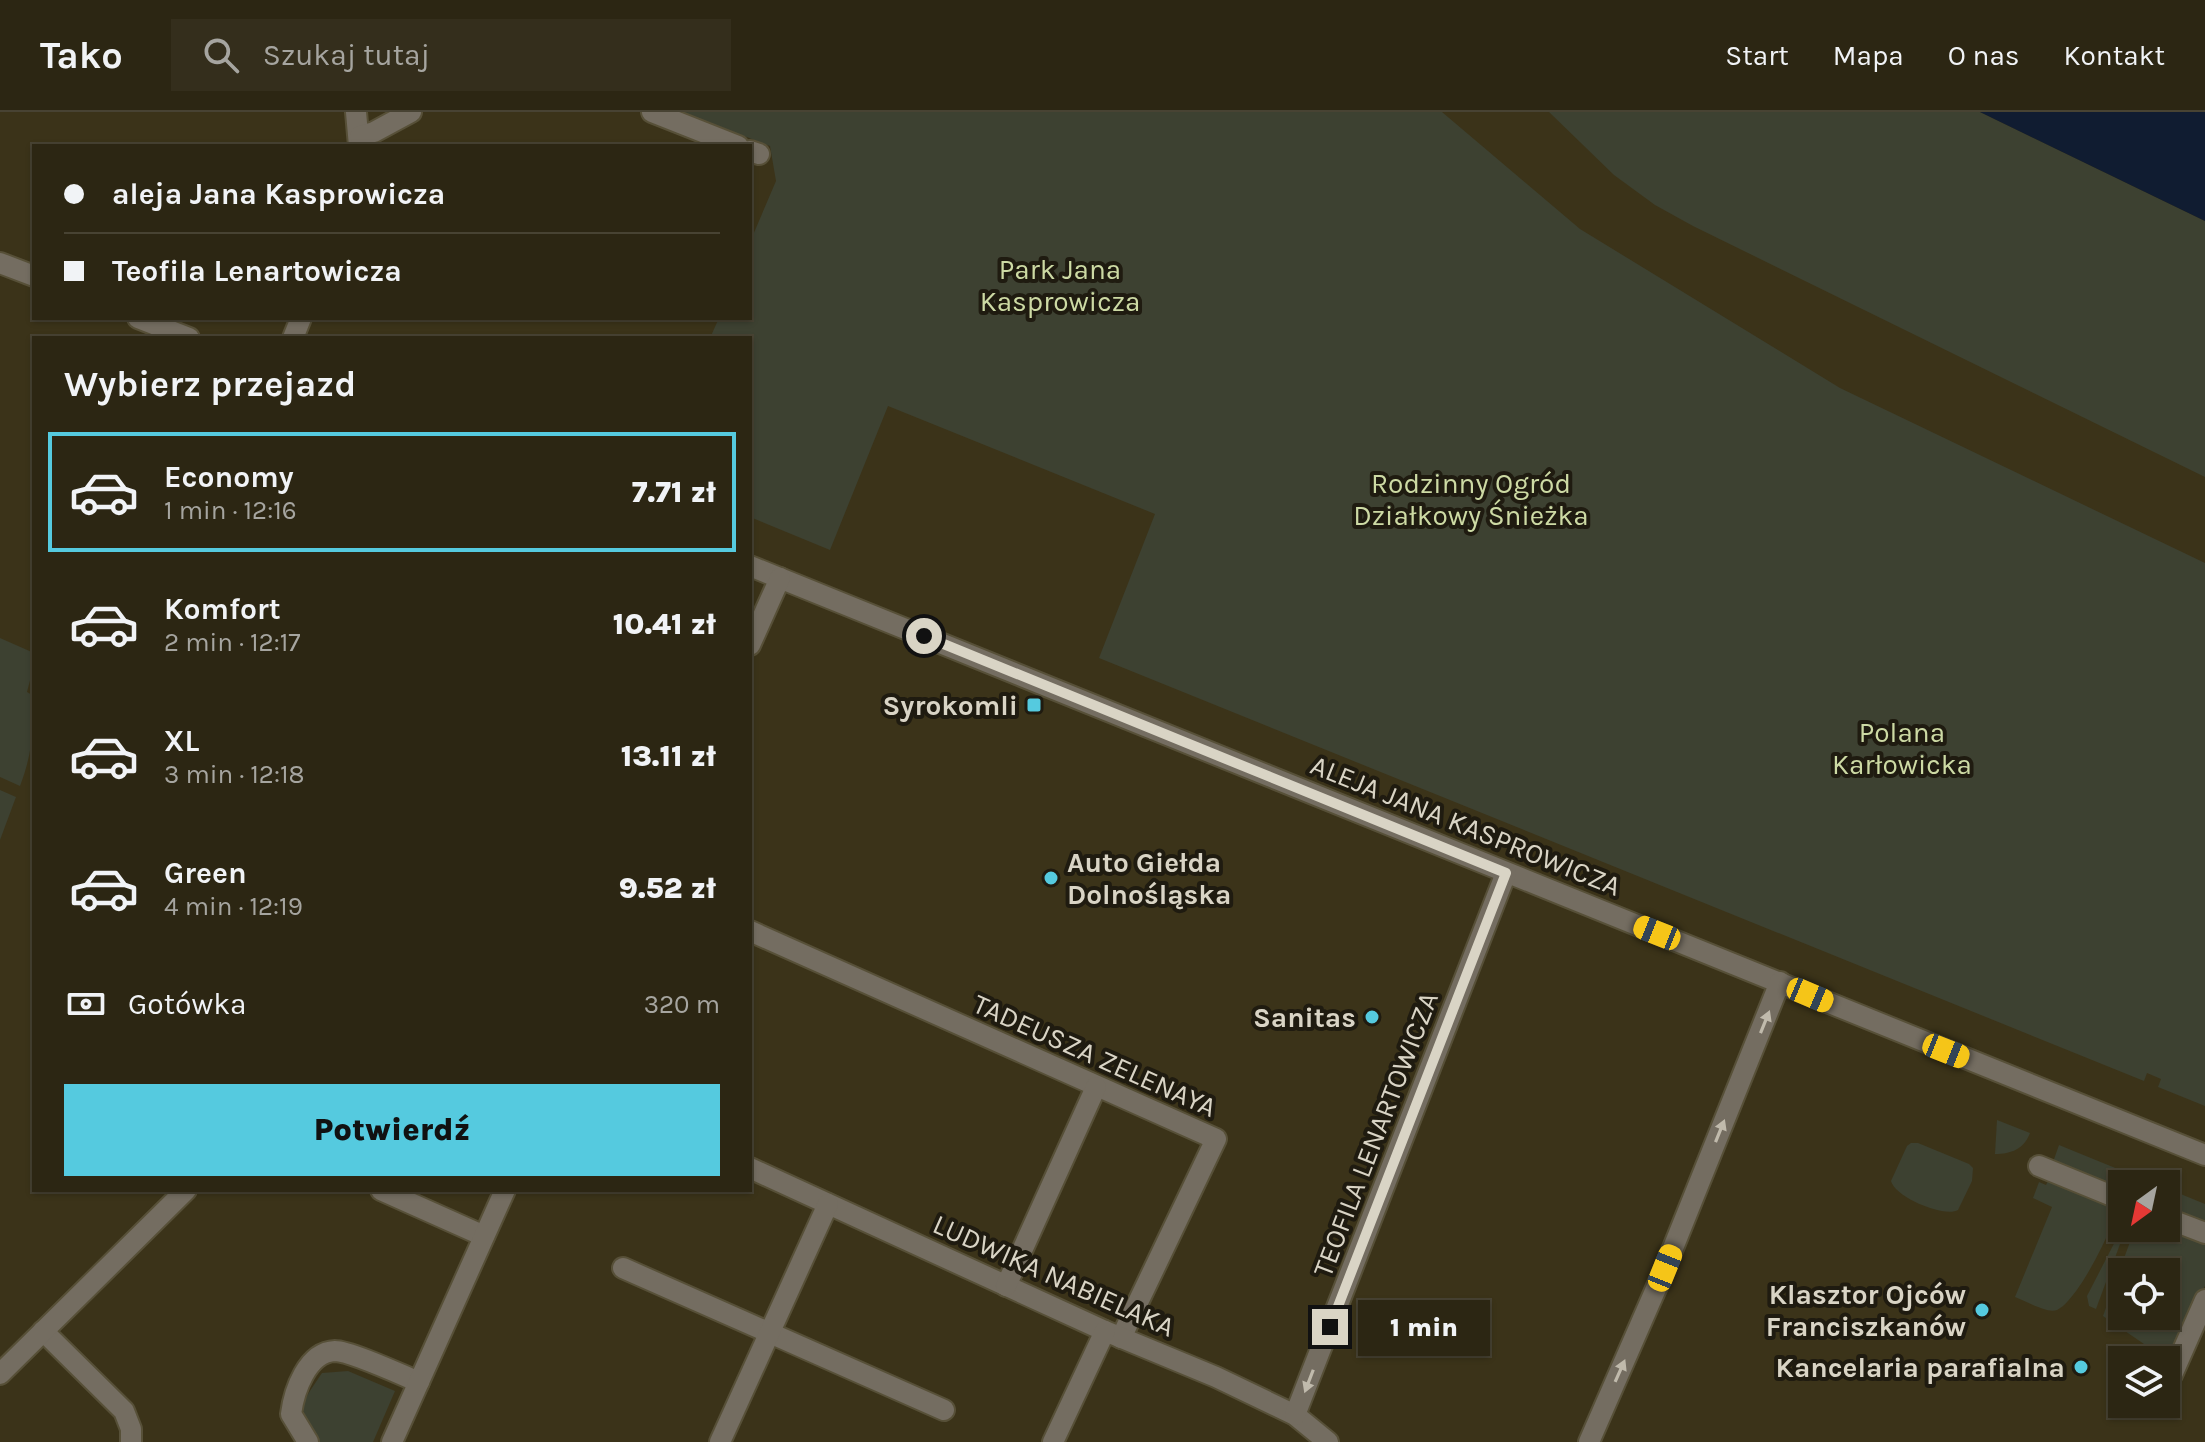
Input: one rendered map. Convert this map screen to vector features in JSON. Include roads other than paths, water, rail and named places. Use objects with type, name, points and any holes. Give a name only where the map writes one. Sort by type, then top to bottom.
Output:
[{"type":"street","points":[[356,112],[359,141],[411,112]]},
{"type":"street","points":[[652,112],[733,144]]},
{"type":"street","points":[[0,263],[32,275]]},
{"type":"street","points":[[143,320],[184,336]]},
{"type":"street","name":"ALEJA JANA KASPROWICZA","points":[[752,567],[2205,1155]]},
{"type":"street","points":[[752,641],[780,578]]},
{"type":"street","name":"TEOFILA LENARTOWICZA","points":[[1295,1415],[1506,873]]},
{"type":"street","name":"TADEUSZA ZELENAYA","points":[[752,932],[1216,1139],[1113,1334]]},
{"type":"street","points":[[1589,1442],[1665,1268],[1780,982]]},
{"type":"street","points":[[1006,1286],[1096,1087]]},
{"type":"street","points":[[2039,1166],[2108,1194]]},
{"type":"street","name":"LUDWIKA NABIELAKA","points":[[752,1169],[1113,1334],[1216,1377],[1295,1415],[1328,1442]]},
{"type":"street","points":[[0,1374],[184,1192]]},
{"type":"street","points":[[385,1192],[484,1236]]},
{"type":"street","points":[[392,1442],[504,1192]]},
{"type":"street","points":[[720,1442],[828,1204]]},
{"type":"street","points":[[2180,1223],[2205,1233]]},
{"type":"street","points":[[623,1268],[944,1410]]},
{"type":"street","points":[[2180,1357],[2205,1300]]},
{"type":"street","points":[[43,1331],[124,1411],[131,1429],[131,1442]]},
{"type":"street","points":[[1053,1442],[1113,1334]]},
{"type":"street","points":[[308,1442],[291,1414],[294,1394],[313,1362],[324,1353],[338,1351],[419,1382]]},
{"type":"water","points":[[1980,112],[2205,112],[2205,221]]},
{"type":"place","name":"Syrokomli","points":[[1034,705]]},
{"type":"place","name":"Auto Giełda Dolnośląska","points":[[1051,878]]},
{"type":"place","name":"Sanitas","points":[[1372,1017]]},
{"type":"place","name":"Klasztor Ojców Franciszkanów","points":[[1982,1310]]},
{"type":"place","name":"Kancelaria parafialna","points":[[2081,1367]]},
{"type":"park label","name":"Park Jana Kasprowicza","points":[[1060,285]]},
{"type":"park label","name":"Rodzinny Ogród Działkowy Śnieżka","points":[[1471,499]]},
{"type":"park label","name":"Polana Karłowicka","points":[[1902,748]]}]
